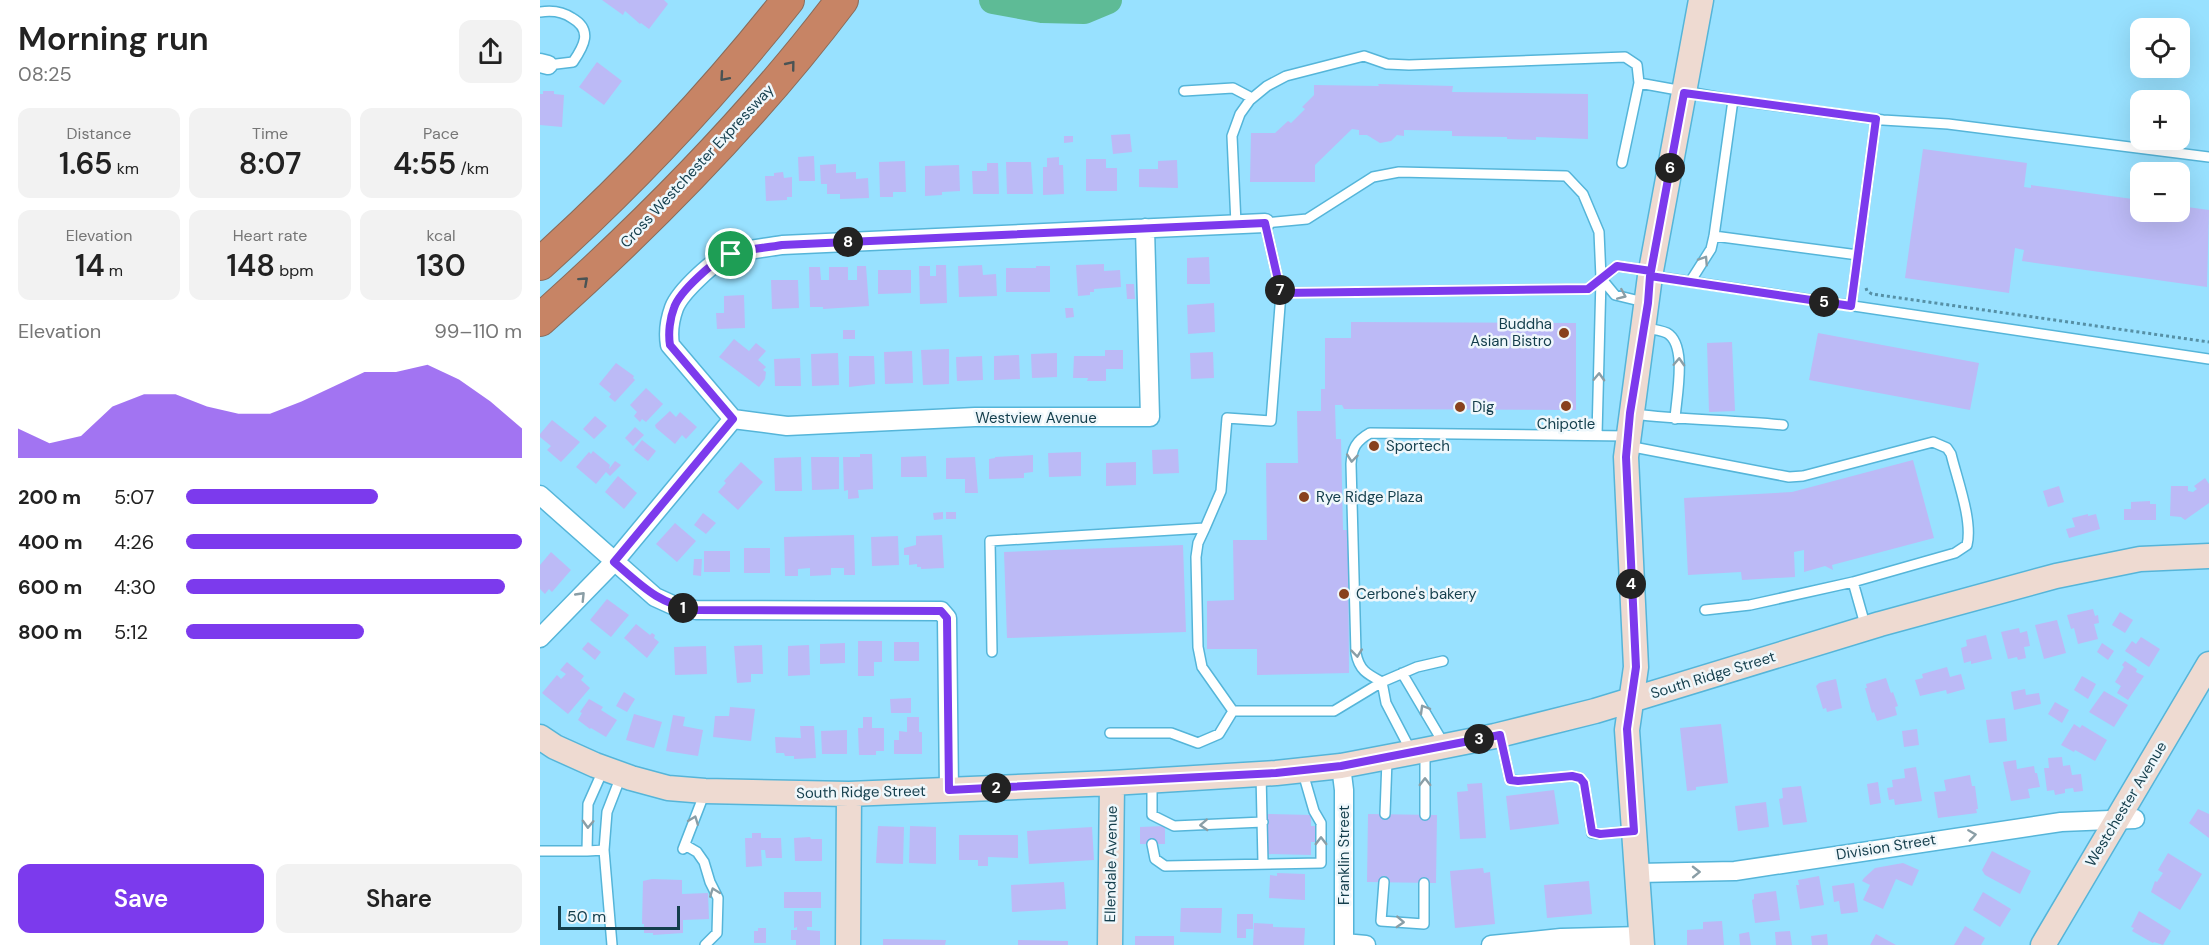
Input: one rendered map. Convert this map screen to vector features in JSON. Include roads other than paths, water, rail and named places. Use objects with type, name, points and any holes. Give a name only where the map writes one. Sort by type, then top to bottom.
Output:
[{"type":"highway","points":[[540,264],[593,215],[667,140],[732,68],[788,0]]},
{"type":"highway","name":"Cross Westchester Expressway","points":[[540,320],[629,239],[712,155],[765,96],[842,0]]},
{"type":"street","points":[[1491,945],[1561,938],[1642,941],[1627,729],[1636,667],[1626,494],[1628,432],[1648,303],[1650,273],[1701,0]]},
{"type":"street","points":[[540,638],[614,562],[733,419],[670,345],[669,336],[674,306],[704,271],[717,260],[731,254],[782,245],[1265,223]]},
{"type":"street","name":"Westview Avenue","points":[[733,419],[787,426],[975,417],[1150,417],[1145,228]]},
{"type":"street","points":[[540,495],[655,597],[677,607],[696,610],[941,611],[945,616],[949,790]]},
{"type":"street","name":"South Ridge Street","points":[[540,737],[555,747],[613,772],[668,788],[705,791],[849,794],[1112,783],[1261,774],[1341,766],[1500,735],[1595,711],[1866,628],[2056,576],[2140,559],[2209,556]]},
{"type":"street","name":"Westchester Avenue","points":[[2061,945],[2209,664]]},
{"type":"street","name":"Westchester Avenue","points":[[2043,945],[2209,694]]},
{"type":"street","name":"Franklin Street","points":[[1341,766],[1344,790],[1344,944]]},
{"type":"street","name":"Ellendale Avenue","points":[[1110,945],[1112,783]]},
{"type":"street","points":[[848,945],[849,794]]},
{"type":"street","name":"Division Street","points":[[1638,873],[1735,871],[2061,822],[2126,820]]},
{"type":"street","points":[[1344,944],[1366,945]]},
{"type":"lane","points":[[540,12],[551,10],[566,14],[580,22],[585,33],[583,48],[573,62],[544,64]]},
{"type":"lane","points":[[1236,224],[1232,136],[1240,114],[1252,98],[1267,86],[1286,76],[1364,56],[1387,64],[1409,65],[1625,57],[1637,65],[1639,83],[1622,163]]},
{"type":"lane","points":[[1639,83],[1684,93],[1876,119],[1948,124],[2209,157]]},
{"type":"lane","points":[[1184,91],[1233,88],[1252,98]]},
{"type":"lane","points":[[1690,282],[1711,249],[1714,236],[1732,100]]},
{"type":"lane","points":[[1851,306],[1876,119]]},
{"type":"lane","points":[[1233,711],[1202,667],[1198,647],[1196,557],[1198,543],[1221,491],[1227,418],[1271,421],[1281,293],[1265,223],[1307,219],[1372,177],[1399,172],[1566,176],[1583,194],[1598,228],[1601,278],[1597,435]]},
{"type":"lane","points":[[1714,236],[1858,255]]},
{"type":"lane","points":[[1281,293],[1588,289],[1617,266],[1690,282],[2209,359]]},
{"type":"lane","points":[[1601,278],[1616,294],[1648,303]]},
{"type":"lane","points":[[1644,328],[1668,334],[1675,340],[1680,351],[1675,419]]},
{"type":"lane","points":[[1382,682],[1366,674],[1358,665],[1356,653],[1352,451],[1360,439],[1370,433],[1597,435],[1628,432],[1675,419],[1783,425]]},
{"type":"lane","points":[[1628,432],[1790,477],[1803,476],[1933,442],[1947,448],[1951,454],[1969,535],[1967,545],[1955,553],[1853,582],[1750,605],[1705,610]]},
{"type":"lane","points":[[992,652],[990,541],[1205,528]]},
{"type":"lane","points":[[1853,582],[1866,628]]},
{"type":"lane","points":[[1233,711],[1334,711],[1382,682],[1417,667],[1443,661]]},
{"type":"lane","points":[[1402,673],[1427,749],[1425,815]]},
{"type":"lane","points":[[1382,682],[1386,703],[1427,749]]},
{"type":"lane","points":[[1110,733],[1171,733],[1198,743],[1219,734],[1233,711]]},
{"type":"lane","points":[[1500,735],[1510,780],[1572,776],[1580,778],[1584,783],[1592,832],[1600,834],[1634,831]]},
{"type":"lane","points":[[1385,814],[1387,757]]},
{"type":"lane","points":[[1152,844],[1155,859],[1165,866],[1321,863],[1321,824],[1314,811],[1302,770]]},
{"type":"lane","points":[[612,945],[604,850],[613,772]]},
{"type":"lane","points":[[587,851],[588,804],[613,772]]},
{"type":"lane","points":[[1261,774],[1263,863]]},
{"type":"lane","points":[[1152,780],[1152,826]]},
{"type":"lane","points":[[705,791],[684,847],[697,852],[704,862],[718,898],[717,933],[705,945]]},
{"type":"lane","points":[[1152,815],[1174,826],[1263,822]]},
{"type":"lane","points":[[540,852],[604,850]]},
{"type":"lane","points":[[1384,882],[1381,921],[1424,924],[1424,883]]},
{"type":"waterway","points":[[993,0],[1042,9],[1084,10],[1108,0]]},
{"type":"place","name":"Buddha Asian Bistro","points":[[1564,333]]},
{"type":"place","name":"Chipotle","points":[[1566,406]]},
{"type":"place","name":"Dig","points":[[1460,407]]},
{"type":"place","name":"Sportech","points":[[1374,446]]},
{"type":"place","name":"Rye Ridge Plaza","points":[[1304,497]]},
{"type":"place","name":"Cerbone's bakery","points":[[1344,594]]}]
